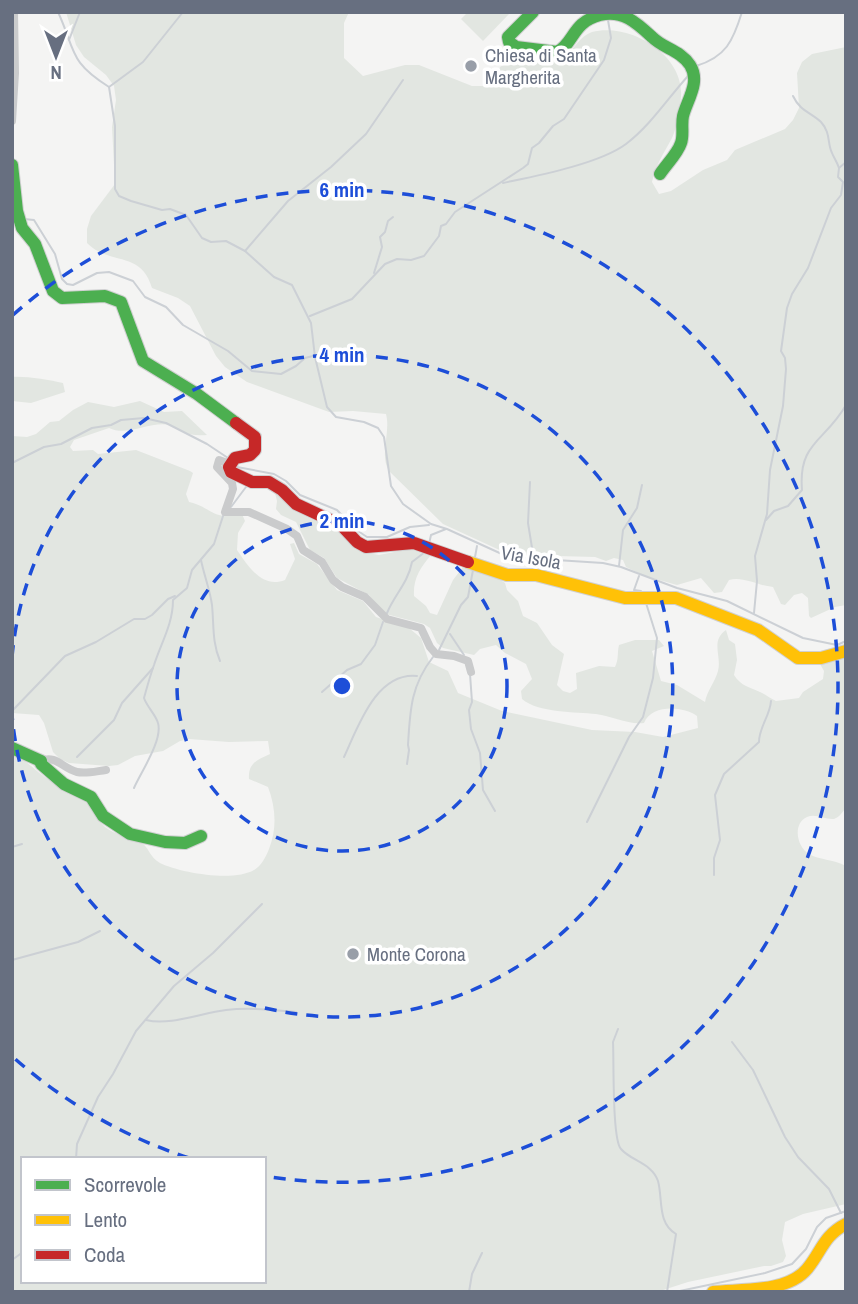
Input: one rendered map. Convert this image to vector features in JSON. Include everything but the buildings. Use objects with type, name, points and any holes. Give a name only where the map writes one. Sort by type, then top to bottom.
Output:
[{"type":"street","points":[[12,121],[15,73],[14,12]]},
{"type":"street","points":[[533,12],[528,19],[515,27],[508,37],[509,42],[516,47],[557,52],[563,49],[580,25],[600,15],[617,14],[634,20],[658,43],[680,53],[692,68],[694,88],[683,117],[681,144],[660,174]]},
{"type":"street","points":[[12,165],[22,231],[36,244],[52,292],[59,298],[105,295],[121,302],[144,361],[197,394],[255,437],[255,450],[250,455],[235,458],[230,464],[224,460],[217,463],[217,467],[232,483],[233,489],[225,512],[249,512],[287,529],[297,536],[303,550],[322,562],[333,580],[342,587],[365,597],[387,619],[421,628],[436,654],[468,661],[471,672]]},
{"type":"street","name":"Via Isola","points":[[230,464],[231,472],[252,482],[269,482],[296,504],[341,525],[357,542],[366,547],[414,543],[507,575],[536,575],[625,598],[676,598],[758,630],[798,658],[821,658],[846,651]]},
{"type":"street","points":[[12,748],[41,761],[54,760],[72,771],[81,773],[106,770]]},
{"type":"street","points":[[41,761],[54,777],[91,797],[103,816],[130,834],[165,842],[185,843],[201,836]]},
{"type":"street","points":[[713,1292],[792,1281],[806,1271],[828,1236],[846,1224]]},
{"type":"shaded area","points":[[66,12],[349,12],[344,23],[344,58],[363,76],[405,65],[419,65],[472,86],[486,86],[497,79],[500,67],[507,63],[566,59],[580,40],[592,32],[622,32],[652,44],[674,67],[680,81],[681,96],[675,129],[652,182],[659,194],[671,191],[703,170],[727,160],[735,150],[785,129],[799,108],[797,73],[802,62],[812,54],[846,47],[846,605],[811,618],[808,598],[802,593],[794,595],[785,605],[781,604],[773,587],[745,580],[729,580],[722,592],[714,593],[701,578],[677,585],[645,576],[626,567],[623,560],[614,558],[606,561],[595,557],[522,558],[506,553],[443,524],[389,471],[385,458],[386,414],[329,412],[247,382],[225,367],[216,356],[190,306],[152,288],[147,276],[133,263],[105,254],[87,243],[91,216],[115,184],[112,127],[116,100],[114,86],[106,75],[84,57],[76,45]]},
{"type":"shaded area","points":[[468,12],[511,12],[483,41],[461,19]]},
{"type":"shaded area","points":[[12,377],[63,383],[65,392],[31,403],[12,401]]},
{"type":"shaded area","points":[[140,401],[164,412],[182,411],[207,435],[190,434],[162,424],[124,431],[109,428],[74,440],[70,447],[73,451],[93,450],[98,454],[136,450],[190,471],[193,473],[186,494],[189,502],[218,515],[242,514],[245,521],[238,533],[237,550],[256,574],[269,581],[285,580],[295,559],[290,544],[294,543],[299,554],[317,564],[337,590],[363,601],[376,617],[409,628],[421,638],[429,662],[448,671],[458,693],[502,711],[592,730],[635,732],[663,737],[698,728],[697,716],[684,710],[661,710],[654,712],[644,723],[638,723],[529,704],[522,699],[521,691],[532,679],[526,664],[496,645],[480,649],[474,655],[443,648],[437,643],[430,628],[424,624],[382,613],[369,595],[337,578],[324,558],[310,550],[296,522],[281,515],[276,509],[275,493],[335,529],[363,552],[379,555],[410,549],[431,555],[418,574],[414,590],[414,596],[430,613],[437,615],[453,580],[463,567],[498,578],[518,601],[523,616],[537,623],[552,645],[564,654],[557,685],[570,693],[577,689],[576,673],[599,666],[615,667],[619,645],[635,640],[659,640],[664,646],[652,651],[661,681],[677,685],[705,702],[718,671],[717,644],[726,630],[729,640],[735,644],[737,660],[734,675],[742,684],[776,701],[799,698],[803,692],[823,679],[824,671],[820,664],[846,655],[846,808],[834,819],[807,817],[799,825],[798,836],[809,854],[846,866],[846,1204],[803,1214],[785,1222],[782,1240],[786,1256],[783,1262],[688,1282],[657,1292],[12,1292],[12,753],[51,781],[85,796],[105,827],[139,841],[156,861],[169,867],[207,875],[245,874],[261,864],[272,841],[274,826],[273,803],[268,787],[249,779],[252,766],[257,760],[270,754],[268,741],[189,739],[163,751],[135,756],[118,765],[69,763],[53,752],[39,715],[12,713],[12,436],[27,437],[36,434],[50,422],[59,421],[88,402],[114,407]]},
{"type":"waterway","points":[[58,12],[80,62],[86,70],[109,87],[115,126],[115,189],[119,196],[186,215],[202,238],[211,242],[226,241],[245,251],[274,277],[292,285],[311,323],[315,357],[327,407],[336,417],[364,422],[378,428],[384,437],[391,486],[403,504],[431,524],[521,561],[556,560],[621,567],[677,588],[727,601],[803,638],[837,645],[846,641]]},
{"type":"waterway","points":[[69,40],[80,12]]},
{"type":"waterway","points":[[109,87],[143,62],[183,12]]},
{"type":"waterway","points":[[696,66],[715,58],[727,46],[742,12]]},
{"type":"waterway","points":[[310,316],[352,299],[385,264],[397,259],[411,260],[424,256],[439,236],[441,226],[446,224],[455,212],[528,164],[532,148],[553,126],[564,119],[604,60],[611,38],[608,20]]},
{"type":"waterway","points":[[503,183],[567,168],[614,151],[643,129],[688,76]]},
{"type":"waterway","points":[[245,251],[288,201],[331,167],[366,134],[403,80]]},
{"type":"waterway","points":[[793,96],[802,108],[824,126],[839,168]]},
{"type":"waterway","points":[[754,613],[757,581],[755,556],[767,514],[770,470],[783,406],[786,369],[781,351],[787,308],[808,268],[831,208],[841,195],[843,182],[838,177],[839,168],[846,162]]},
{"type":"waterway","points":[[374,273],[382,247],[380,237],[393,217]]},
{"type":"waterway","points":[[24,219],[34,220],[55,254],[62,279],[67,284],[73,285],[97,273],[109,272],[133,281],[145,297],[166,307],[183,325],[228,351],[252,371],[281,374],[305,358],[313,356]]},
{"type":"waterway","points":[[766,520],[774,511],[788,506],[802,490],[804,462],[809,452],[846,405]]},
{"type":"waterway","points":[[12,463],[44,447],[61,444],[92,428],[111,425],[121,420],[144,418],[166,423],[228,458]]},
{"type":"waterway","points":[[237,467],[274,474],[300,495],[337,510],[367,537],[387,537],[410,527],[429,525]]},
{"type":"waterway","points":[[530,482],[528,523],[534,560]]},
{"type":"waterway","points":[[619,566],[623,530],[637,508],[642,485]]},
{"type":"waterway","points":[[231,507],[246,487]]},
{"type":"waterway","points":[[134,788],[151,756],[159,730],[144,698],[169,625],[173,600],[187,588],[192,570],[214,544],[224,513]]},
{"type":"waterway","points":[[429,544],[431,535],[446,529]]},
{"type":"waterway","points":[[475,557],[477,546]]},
{"type":"waterway","points":[[387,613],[408,576],[412,562],[425,552]]},
{"type":"waterway","points":[[201,560],[211,599],[214,640],[220,661]]},
{"type":"waterway","points":[[439,650],[461,605],[468,597],[473,570]]},
{"type":"waterway","points":[[639,576],[634,590],[641,591],[642,594]]},
{"type":"waterway","points":[[12,711],[65,656],[96,642],[134,619],[145,619],[175,596]]},
{"type":"waterway","points":[[587,822],[629,737],[643,717],[653,678],[657,638],[646,603]]},
{"type":"waterway","points":[[322,692],[347,670],[361,664],[375,645],[383,622]]},
{"type":"waterway","points":[[450,634],[464,655]]},
{"type":"waterway","points":[[407,764],[413,698],[420,678],[433,657]]},
{"type":"waterway","points":[[77,757],[114,720],[122,703],[153,668]]},
{"type":"waterway","points":[[470,674],[471,729],[480,753],[483,790],[495,811]]},
{"type":"waterway","points":[[344,757],[362,717],[380,692],[403,677],[417,676]]},
{"type":"waterway","points":[[714,875],[714,858],[720,840],[715,795],[724,774],[759,742],[771,701]]},
{"type":"waterway","points":[[12,847],[22,844]]},
{"type":"waterway","points":[[76,1157],[77,1144],[98,1097],[136,1031],[174,986],[213,953],[262,904]]},
{"type":"waterway","points":[[12,960],[78,942],[100,931]]},
{"type":"waterway","points":[[146,1020],[175,1020],[235,1009],[296,1012]]},
{"type":"waterway","points":[[618,1029],[613,1042],[618,1143],[625,1153],[655,1175],[663,1217],[676,1234],[667,1292]]},
{"type":"waterway","points":[[732,1042],[753,1070],[785,1137],[798,1157],[829,1189],[841,1213]]},
{"type":"waterway","points":[[675,1292],[765,1273],[792,1264],[806,1249],[817,1227],[826,1218],[846,1211]]},
{"type":"waterway","points":[[12,1260],[21,1253]]},
{"type":"waterway","points":[[469,1292],[472,1274],[482,1253]]},
{"type":"traffic: fast","points":[[533,12],[508,37],[509,42],[516,47],[557,52],[591,18],[615,14],[635,22],[657,41],[682,56],[690,65],[694,84],[683,116],[682,140],[660,174]]},
{"type":"traffic: fast","points":[[12,165],[17,211],[22,228],[35,244],[53,291],[62,298],[105,296],[121,302],[143,361],[197,394],[236,423]]},
{"type":"traffic: fast","points":[[12,748],[41,761],[41,764],[64,784],[91,797],[103,816],[130,834],[165,842],[185,843],[201,836]]},
{"type":"traffic: slow","points":[[468,562],[507,575],[536,575],[625,598],[676,598],[758,630],[798,658],[821,658],[846,651]]},
{"type":"traffic: slow","points":[[713,1292],[776,1286],[798,1277],[807,1269],[828,1239],[846,1224]]},
{"type":"traffic: jam","points":[[236,423],[255,437],[255,450],[250,455],[235,458],[229,467],[231,472],[252,482],[269,482],[296,504],[341,525],[357,542],[366,547],[414,543],[468,562]]},
{"type":"place","name":"Chiesa di Santa Margherita","points":[[471,66]]},
{"type":"place","name":"Monte Corona","points":[[353,954]]}]
